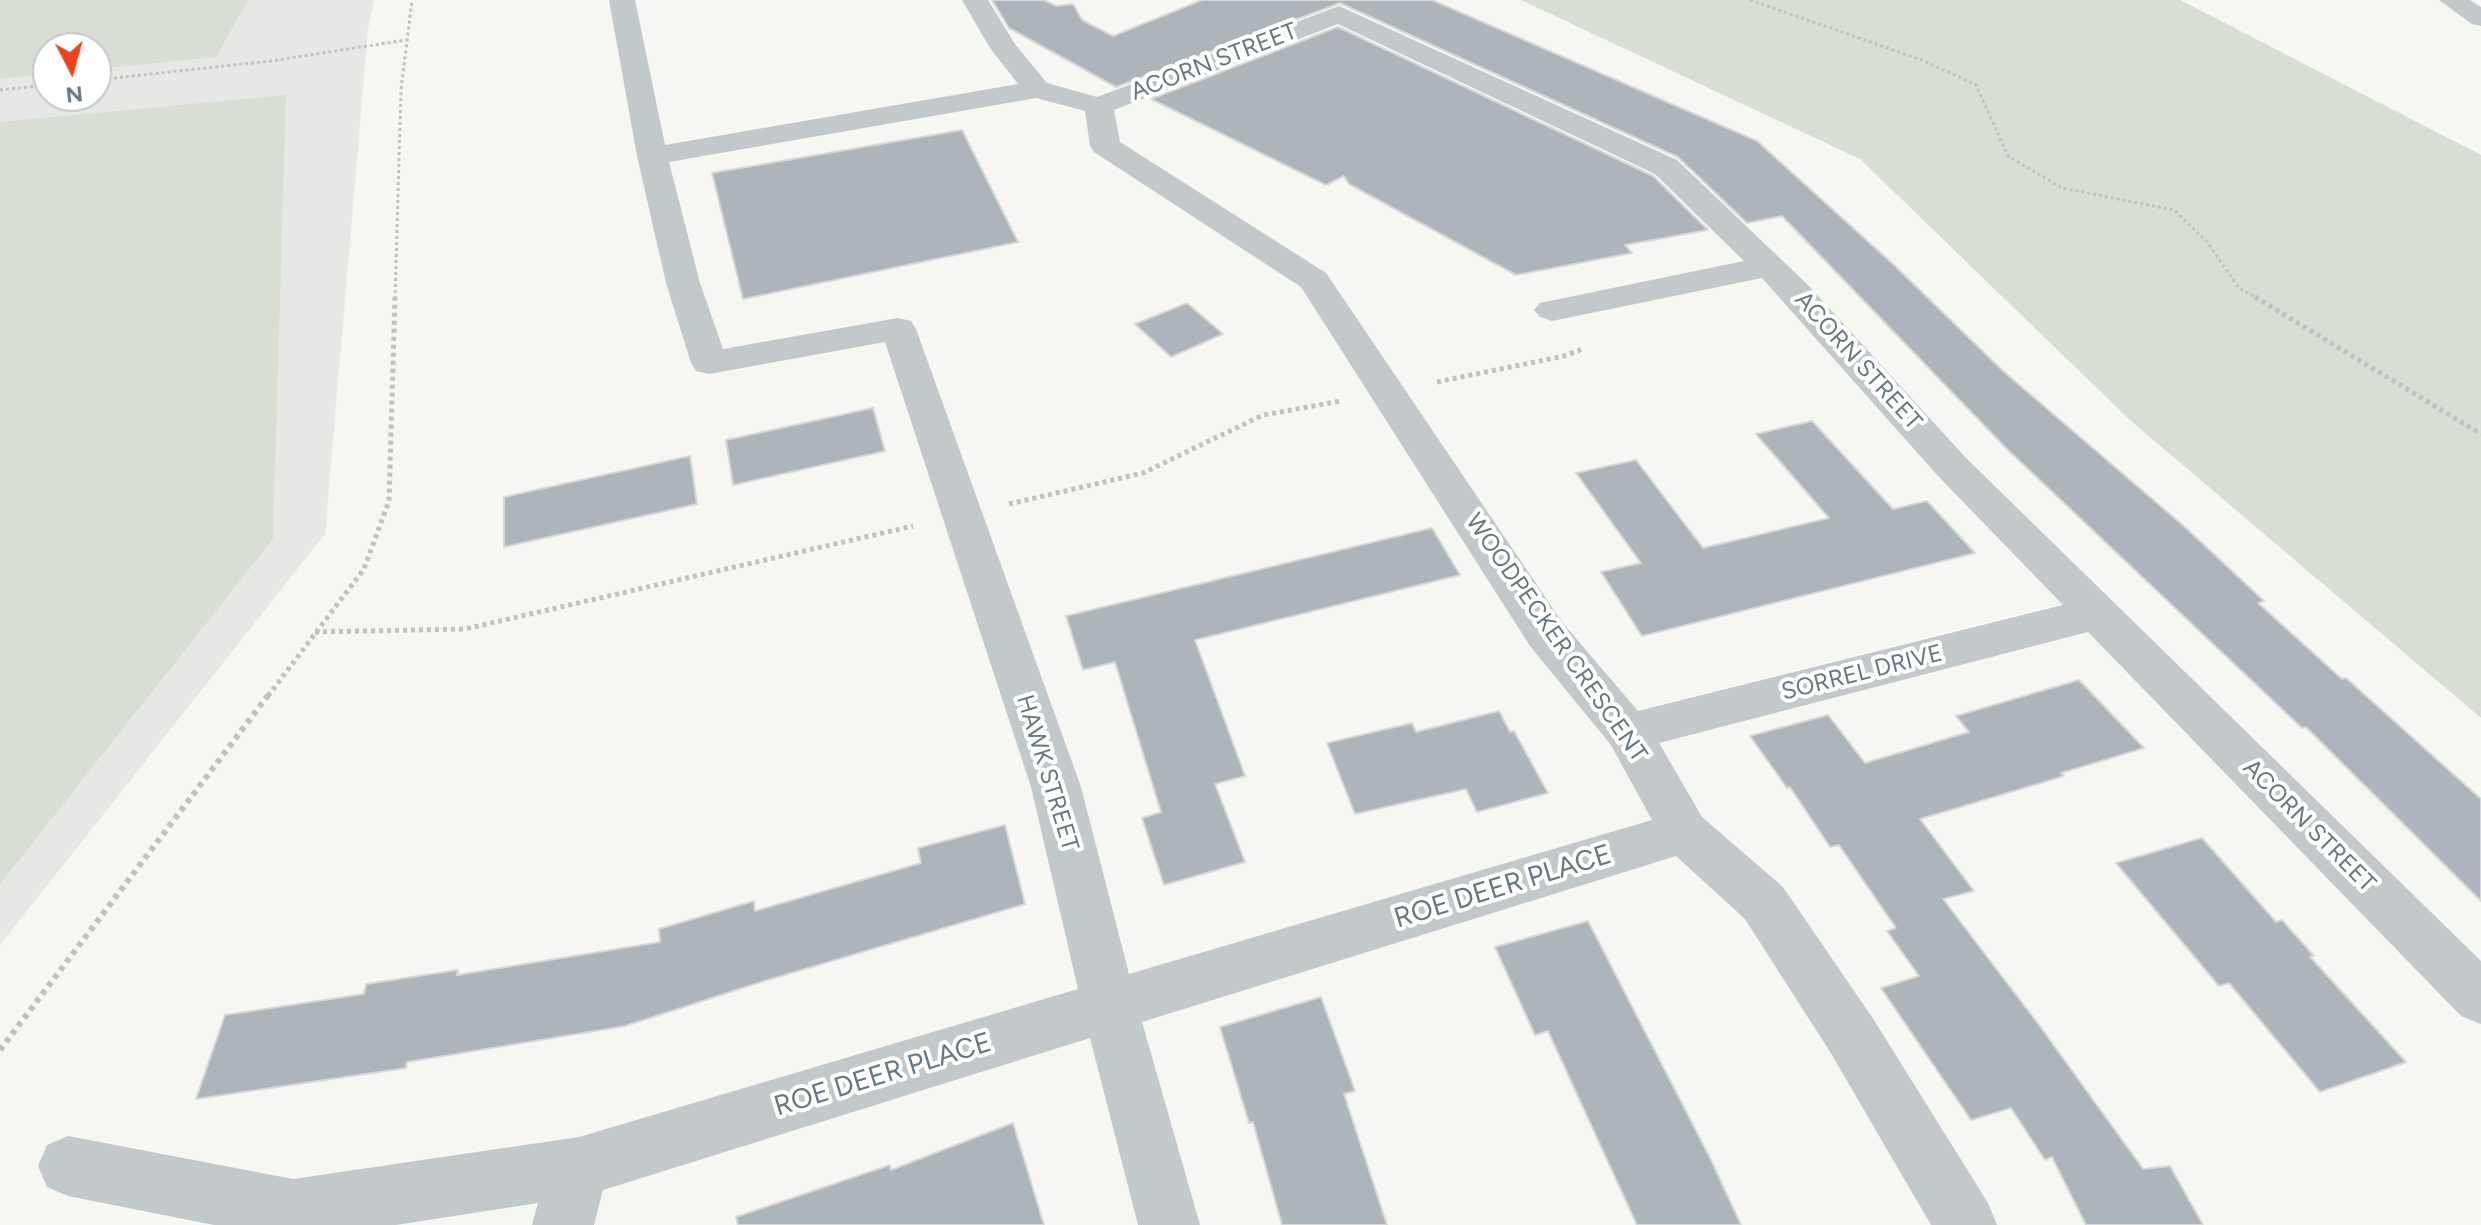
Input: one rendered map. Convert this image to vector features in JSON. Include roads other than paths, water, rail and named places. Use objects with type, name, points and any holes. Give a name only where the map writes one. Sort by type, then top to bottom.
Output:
[{"type":"street","points":[[622,0],[652,156],[1037,89],[1099,106]]},
{"type":"street","points":[[975,0],[1004,48],[1037,89]]},
{"type":"street","points":[[2452,0],[2481,18]]},
{"type":"street","name":"ACORN STREET","points":[[1099,106],[1339,14],[1666,167],[1769,266],[1952,467],[2481,998]]},
{"type":"street","name":"WOODPECKER CRESCENT","points":[[1099,106],[1105,146],[1314,280],[1546,634],[1628,732],[1684,832],[1764,903],[1852,1036],[1966,1225]]},
{"type":"street","name":"HAWK STREET","points":[[652,156],[683,283],[709,363],[898,329],[1056,787],[1110,1006],[1169,1225]]},
{"type":"street","points":[[1552,310],[1769,266]]},
{"type":"street","name":"SORREL DRIVE","points":[[1628,732],[2097,613]]},
{"type":"street","name":"ROE DEER PLACE","points":[[68,1166],[293,1210],[579,1167],[1684,832]]},
{"type":"street","points":[[563,1225],[579,1167]]}]
